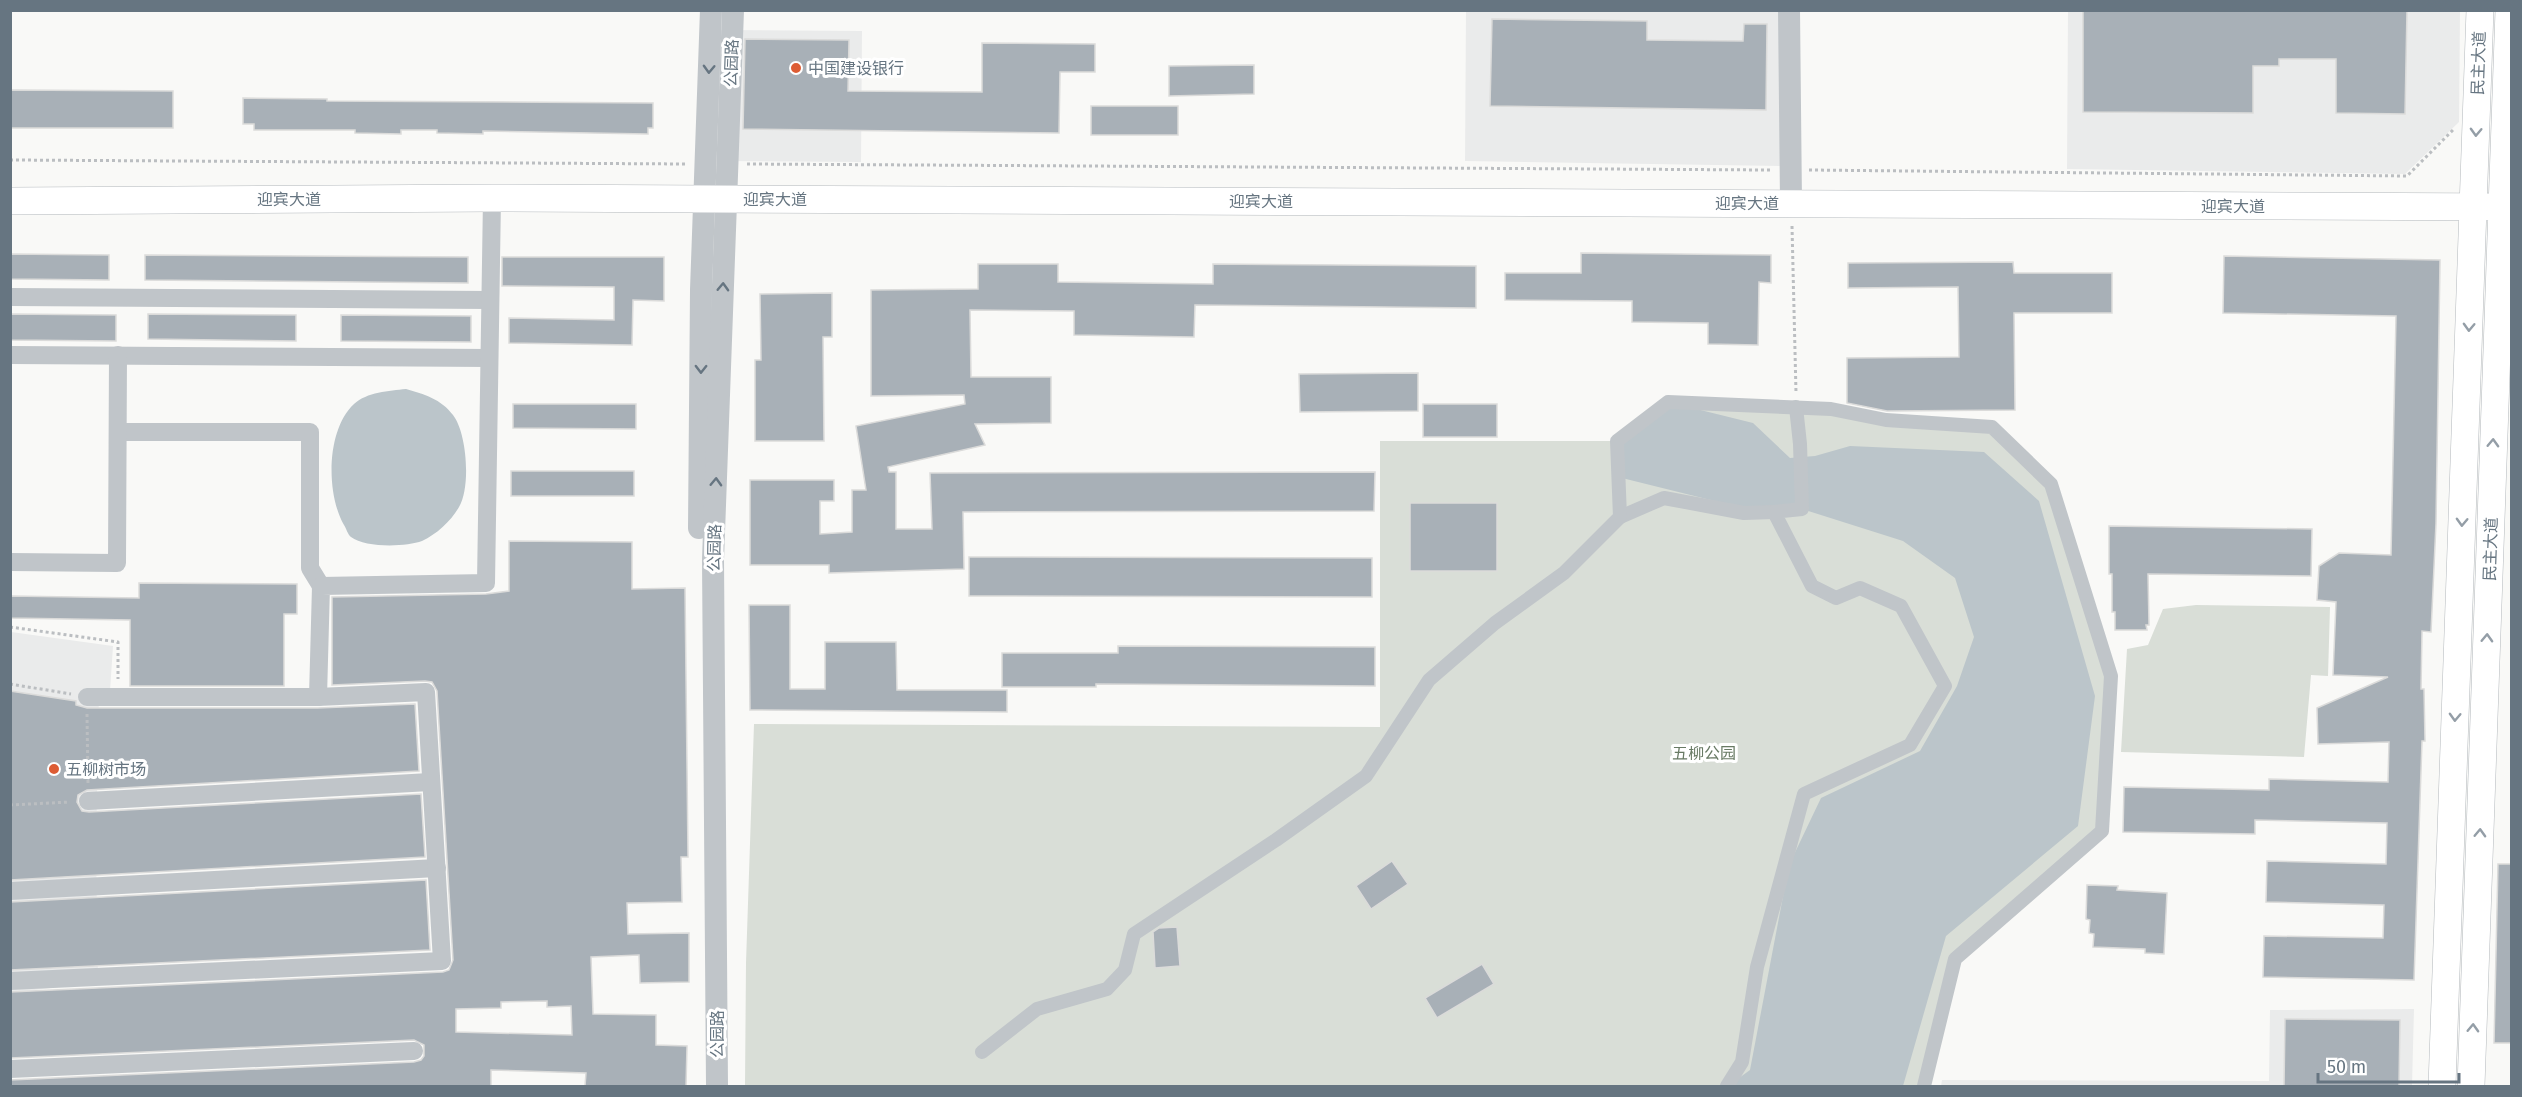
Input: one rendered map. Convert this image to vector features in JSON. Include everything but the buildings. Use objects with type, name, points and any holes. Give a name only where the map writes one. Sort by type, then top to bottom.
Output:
[{"type":"main road","name":"民主大道","points":[[2442,1086],[2480,10]]},
{"type":"main road","name":"民主大道","points":[[2470,1086],[2507,199],[2509,10]]},
{"type":"main road","name":"迎宾大道","points":[[10,201],[492,198],[716,182]]},
{"type":"main road","name":"迎宾大道","points":[[10,183],[716,182],[1791,187],[2507,199]]},
{"type":"street","points":[[708,1086],[708,913],[699,567],[716,182],[711,10]]},
{"type":"street","name":"公园路","points":[[717,1086],[713,560],[716,182],[733,10]]},
{"type":"street","points":[[1789,10],[1791,187]]},
{"type":"street","points":[[321,586],[486,583],[492,198]]},
{"type":"street","points":[[10,297],[490,300]]},
{"type":"street","points":[[10,355],[489,358]]},
{"type":"street","points":[[10,562],[117,563],[118,355]]},
{"type":"street","points":[[1620,517],[1617,441],[1668,402],[1831,408],[1886,420],[1992,427],[2051,484],[2111,676],[2102,831],[1955,959],[1924,1086]]},
{"type":"street","points":[[982,1052],[1037,1009],[1107,989],[1125,970],[1134,934],[1276,840],[1366,776],[1429,680],[1494,623],[1564,573],[1620,517],[1664,498],[1744,513],[1802,509],[1800,444],[1796,407]]},
{"type":"street","points":[[118,432],[310,432],[310,568],[321,586],[318,697]]},
{"type":"street","points":[[1727,1086],[1742,1062],[1757,967],[1804,794],[1910,745],[1945,686],[1901,606],[1860,588],[1836,598],[1812,586],[1774,512]]},
{"type":"street","points":[[10,981],[442,961],[426,692],[318,697],[87,697]]},
{"type":"street","points":[[88,801],[430,782]]},
{"type":"street","points":[[10,891],[437,868]]},
{"type":"street","points":[[10,1069],[414,1051]]},
{"type":"path","points":[[10,160],[716,182],[1791,187],[2407,176],[2453,130]]},
{"type":"path","points":[[1791,187],[1796,407]]},
{"type":"path","points":[[10,627],[118,642],[118,697]]},
{"type":"path","points":[[10,684],[87,697],[88,801],[10,805]]},
{"type":"shaded area","points":[[1466,11],[1781,11],[1783,166],[1465,161]]},
{"type":"shaded area","points":[[2068,11],[2460,11],[2459,122],[2405,174],[2067,169]]},
{"type":"shaded area","points":[[719,30],[862,31],[861,162],[717,161]]},
{"type":"shaded area","points":[[406,389],[438,401],[448,409],[458,423],[466,460],[463,498],[448,522],[422,541],[375,545],[357,541],[347,531],[334,497],[332,463],[338,430],[345,415],[359,400],[386,391]]},
{"type":"shaded area","points":[[1668,402],[1753,423],[1790,458],[1815,456],[1850,446],[1984,452],[2039,501],[2095,696],[2078,826],[1946,936],[1903,1086],[1728,1086],[1750,1070],[1789,865],[1821,798],[1920,751],[1957,686],[1974,637],[1955,578],[1903,541],[1802,509],[1763,513],[1622,478],[1617,441]]},
{"type":"shaded area","name":"五柳树市场","points":[[11,632],[113,646],[110,691],[99,692],[96,846],[98,982],[11,993]]},
{"type":"shaded area","points":[[2414,1009],[2412,1086],[1941,1086],[1942,1080],[2269,1081],[2270,1010]]},
{"type":"green space","name":"五柳公园","points":[[1668,402],[1992,427],[2051,484],[2111,676],[2102,831],[1955,959],[1924,1086],[745,1086],[746,963],[754,724],[1380,727],[1380,441],[1617,441]]},
{"type":"green space","points":[[2196,605],[2330,607],[2328,676],[2311,675],[2304,757],[2121,752],[2127,649],[2148,645],[2163,609]]},
{"type":"place","name":"中国建设银行","points":[[796,68]]},
{"type":"place","name":"五柳树市场","points":[[54,769]]}]
